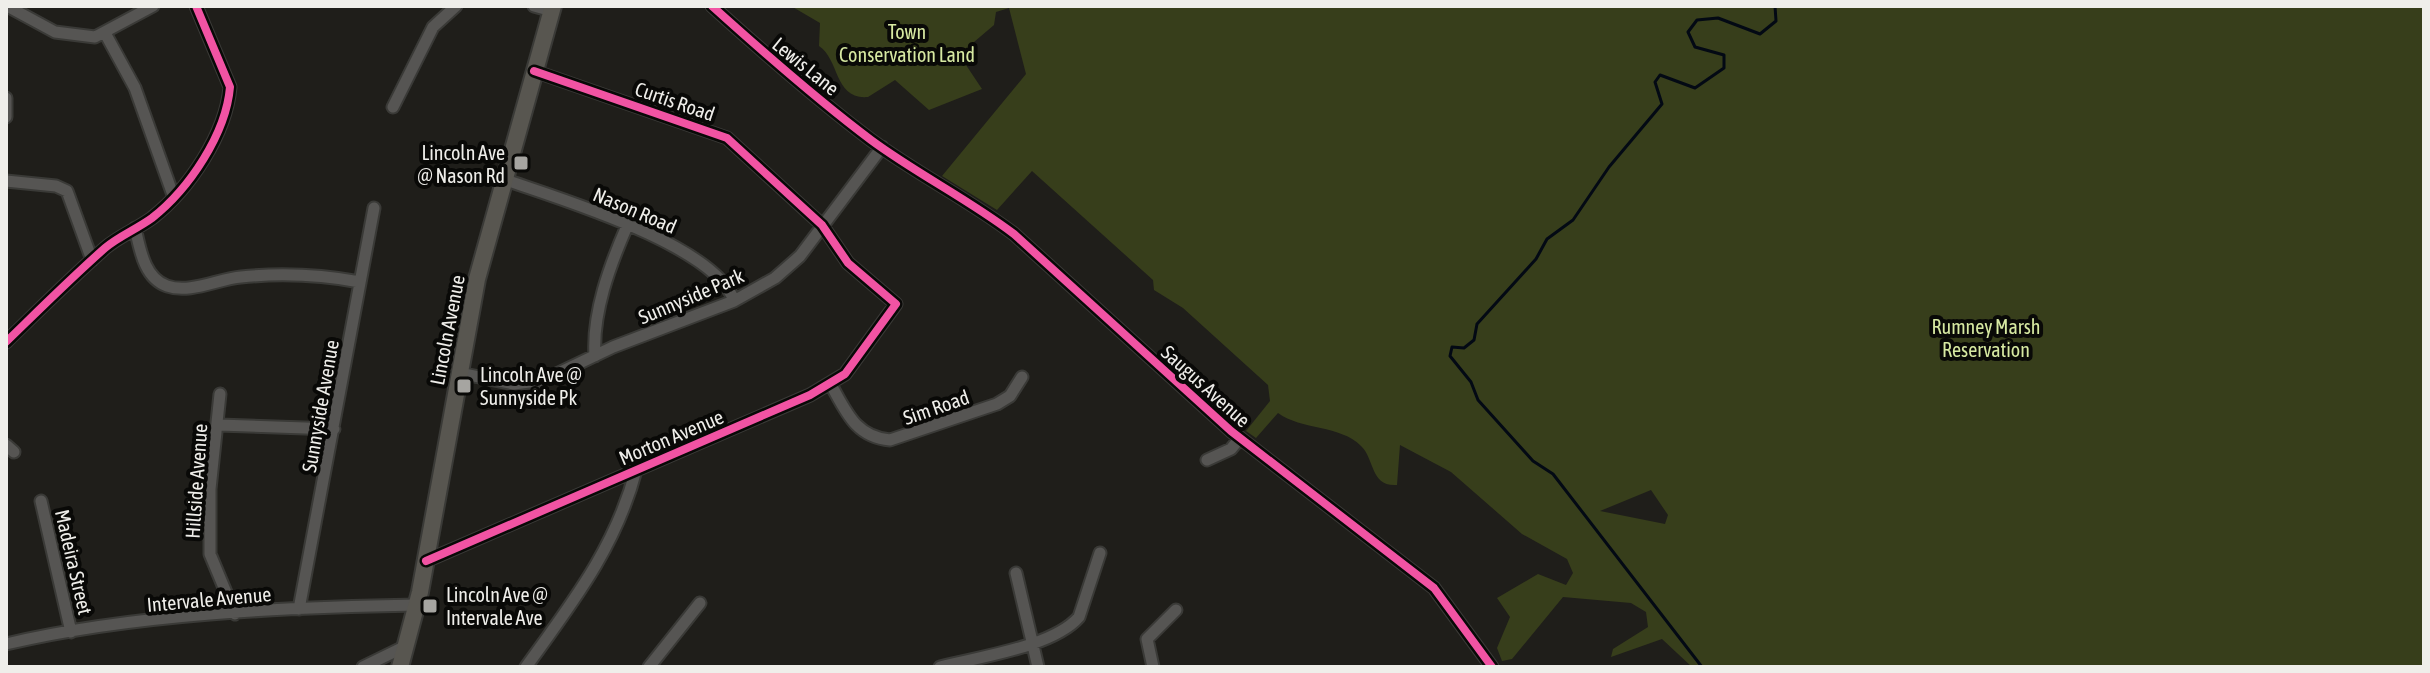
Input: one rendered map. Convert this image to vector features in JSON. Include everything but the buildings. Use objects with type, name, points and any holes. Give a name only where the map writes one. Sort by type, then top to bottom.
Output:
[{"type":"main road","name":"Lincoln Avenue","points":[[400,667],[426,561],[477,279],[553,9]]},
{"type":"street","points":[[7,6],[55,32],[95,37],[153,6]]},
{"type":"street","points":[[6,342],[92,260],[153,217],[197,167],[229,101],[230,87],[196,6]]},
{"type":"street","points":[[393,107],[433,27],[456,6]]},
{"type":"street","points":[[534,6],[553,9]]},
{"type":"street","name":"Lewis Lane","points":[[712,6],[781,69],[882,147]]},
{"type":"street","points":[[105,33],[135,88],[173,195]]},
{"type":"street","name":"Curtis Road","points":[[534,71],[727,138],[822,225],[848,263],[896,304]]},
{"type":"street","points":[[6,98],[6,117]]},
{"type":"street","name":"Sunnyside Park","points":[[459,373],[514,384],[544,380],[595,356],[734,301],[775,278],[800,256],[882,147]]},
{"type":"street","name":"Saugus Avenue","points":[[882,147],[978,207],[1014,234],[1240,438],[1434,588],[1492,667]]},
{"type":"street","name":"Nason Road","points":[[503,179],[679,248],[716,274],[730,290],[734,301]]},
{"type":"street","points":[[6,181],[56,186],[67,191],[92,260]]},
{"type":"street","name":"Sunnyside Avenue","points":[[299,609],[374,208]]},
{"type":"street","points":[[595,356],[593,336],[602,298],[627,226]]},
{"type":"street","points":[[135,228],[145,266],[166,286],[182,288],[261,275],[331,277],[360,282]]},
{"type":"street","name":"Morton Avenue","points":[[426,561],[830,383],[845,374],[896,304]]},
{"type":"street","name":"Sim Road","points":[[830,383],[857,430],[890,440],[997,404],[1010,396],[1022,377]]},
{"type":"street","name":"Hillside Avenue","points":[[220,394],[210,489],[210,554],[235,614]]},
{"type":"street","points":[[219,425],[334,429]]},
{"type":"street","points":[[1207,460],[1231,449],[1240,438]]},
{"type":"street","points":[[526,667],[578,595],[624,514],[636,470]]},
{"type":"street","name":"Madeira Street","points":[[41,501],[71,632]]},
{"type":"street","points":[[940,667],[1034,645],[1072,625],[1079,617],[1100,553]]},
{"type":"street","points":[[1016,573],[1038,667]]},
{"type":"street","points":[[649,667],[700,603]]},
{"type":"street","name":"Intervale Avenue","points":[[6,644],[71,632],[235,614],[417,605]]},
{"type":"street","points":[[1153,667],[1147,639],[1176,610]]},
{"type":"street","points":[[363,667],[406,646]]},
{"type":"green space","name":"Rumney Marsh Reservation","points":[[791,6],[2424,6],[2424,667],[1692,667],[1662,639],[1611,657],[1613,649],[1648,627],[1646,612],[1631,603],[1563,597],[1512,659],[1502,661],[1497,648],[1510,617],[1497,598],[1538,574],[1566,585],[1573,573],[1567,559],[1522,534],[1451,472],[1400,445],[1397,485],[1382,482],[1361,446],[1343,434],[1298,422],[1278,413],[1256,438],[1246,431],[1270,401],[1268,385],[1183,308],[1154,290],[1153,280],[1032,171],[997,210],[942,176],[1026,74],[1009,8],[996,12],[994,25],[974,42],[962,59],[982,89],[929,110],[895,80],[868,97],[849,92],[826,52],[819,46],[820,23]],"holes":[[[1651,490],[1668,515],[1665,524],[1600,511]]]},
{"type":"waterway","points":[[1702,667],[1553,474],[1533,461],[1478,400],[1471,382],[1450,356],[1452,347],[1464,348],[1474,340],[1477,324],[1536,259],[1547,239],[1573,220],[1609,167],[1662,104],[1655,82],[1660,75],[1695,88],[1724,68],[1724,55],[1695,47],[1688,32],[1697,20],[1718,18],[1760,34],[1776,21],[1775,6]]},
{"type":"cycle path","points":[[6,342],[105,248],[166,206],[203,159],[221,123],[230,87],[196,6]]},
{"type":"cycle path","points":[[712,6],[871,140],[1014,234],[1231,431],[1434,588],[1492,667]]},
{"type":"cycle path","points":[[426,561],[810,395],[845,374],[896,304],[848,263],[822,225],[727,138],[534,71]]},
{"type":"place","name":"Lincoln Ave @ Nason Rd","points":[[521,163]]},
{"type":"place","name":"Lincoln Ave @ Sunnyside Pk","points":[[464,386]]},
{"type":"place","name":"Lincoln Ave @ Intervale Ave","points":[[430,606]]},
{"type":"park label","name":"Town Conservation Land","points":[[907,42]]}]
